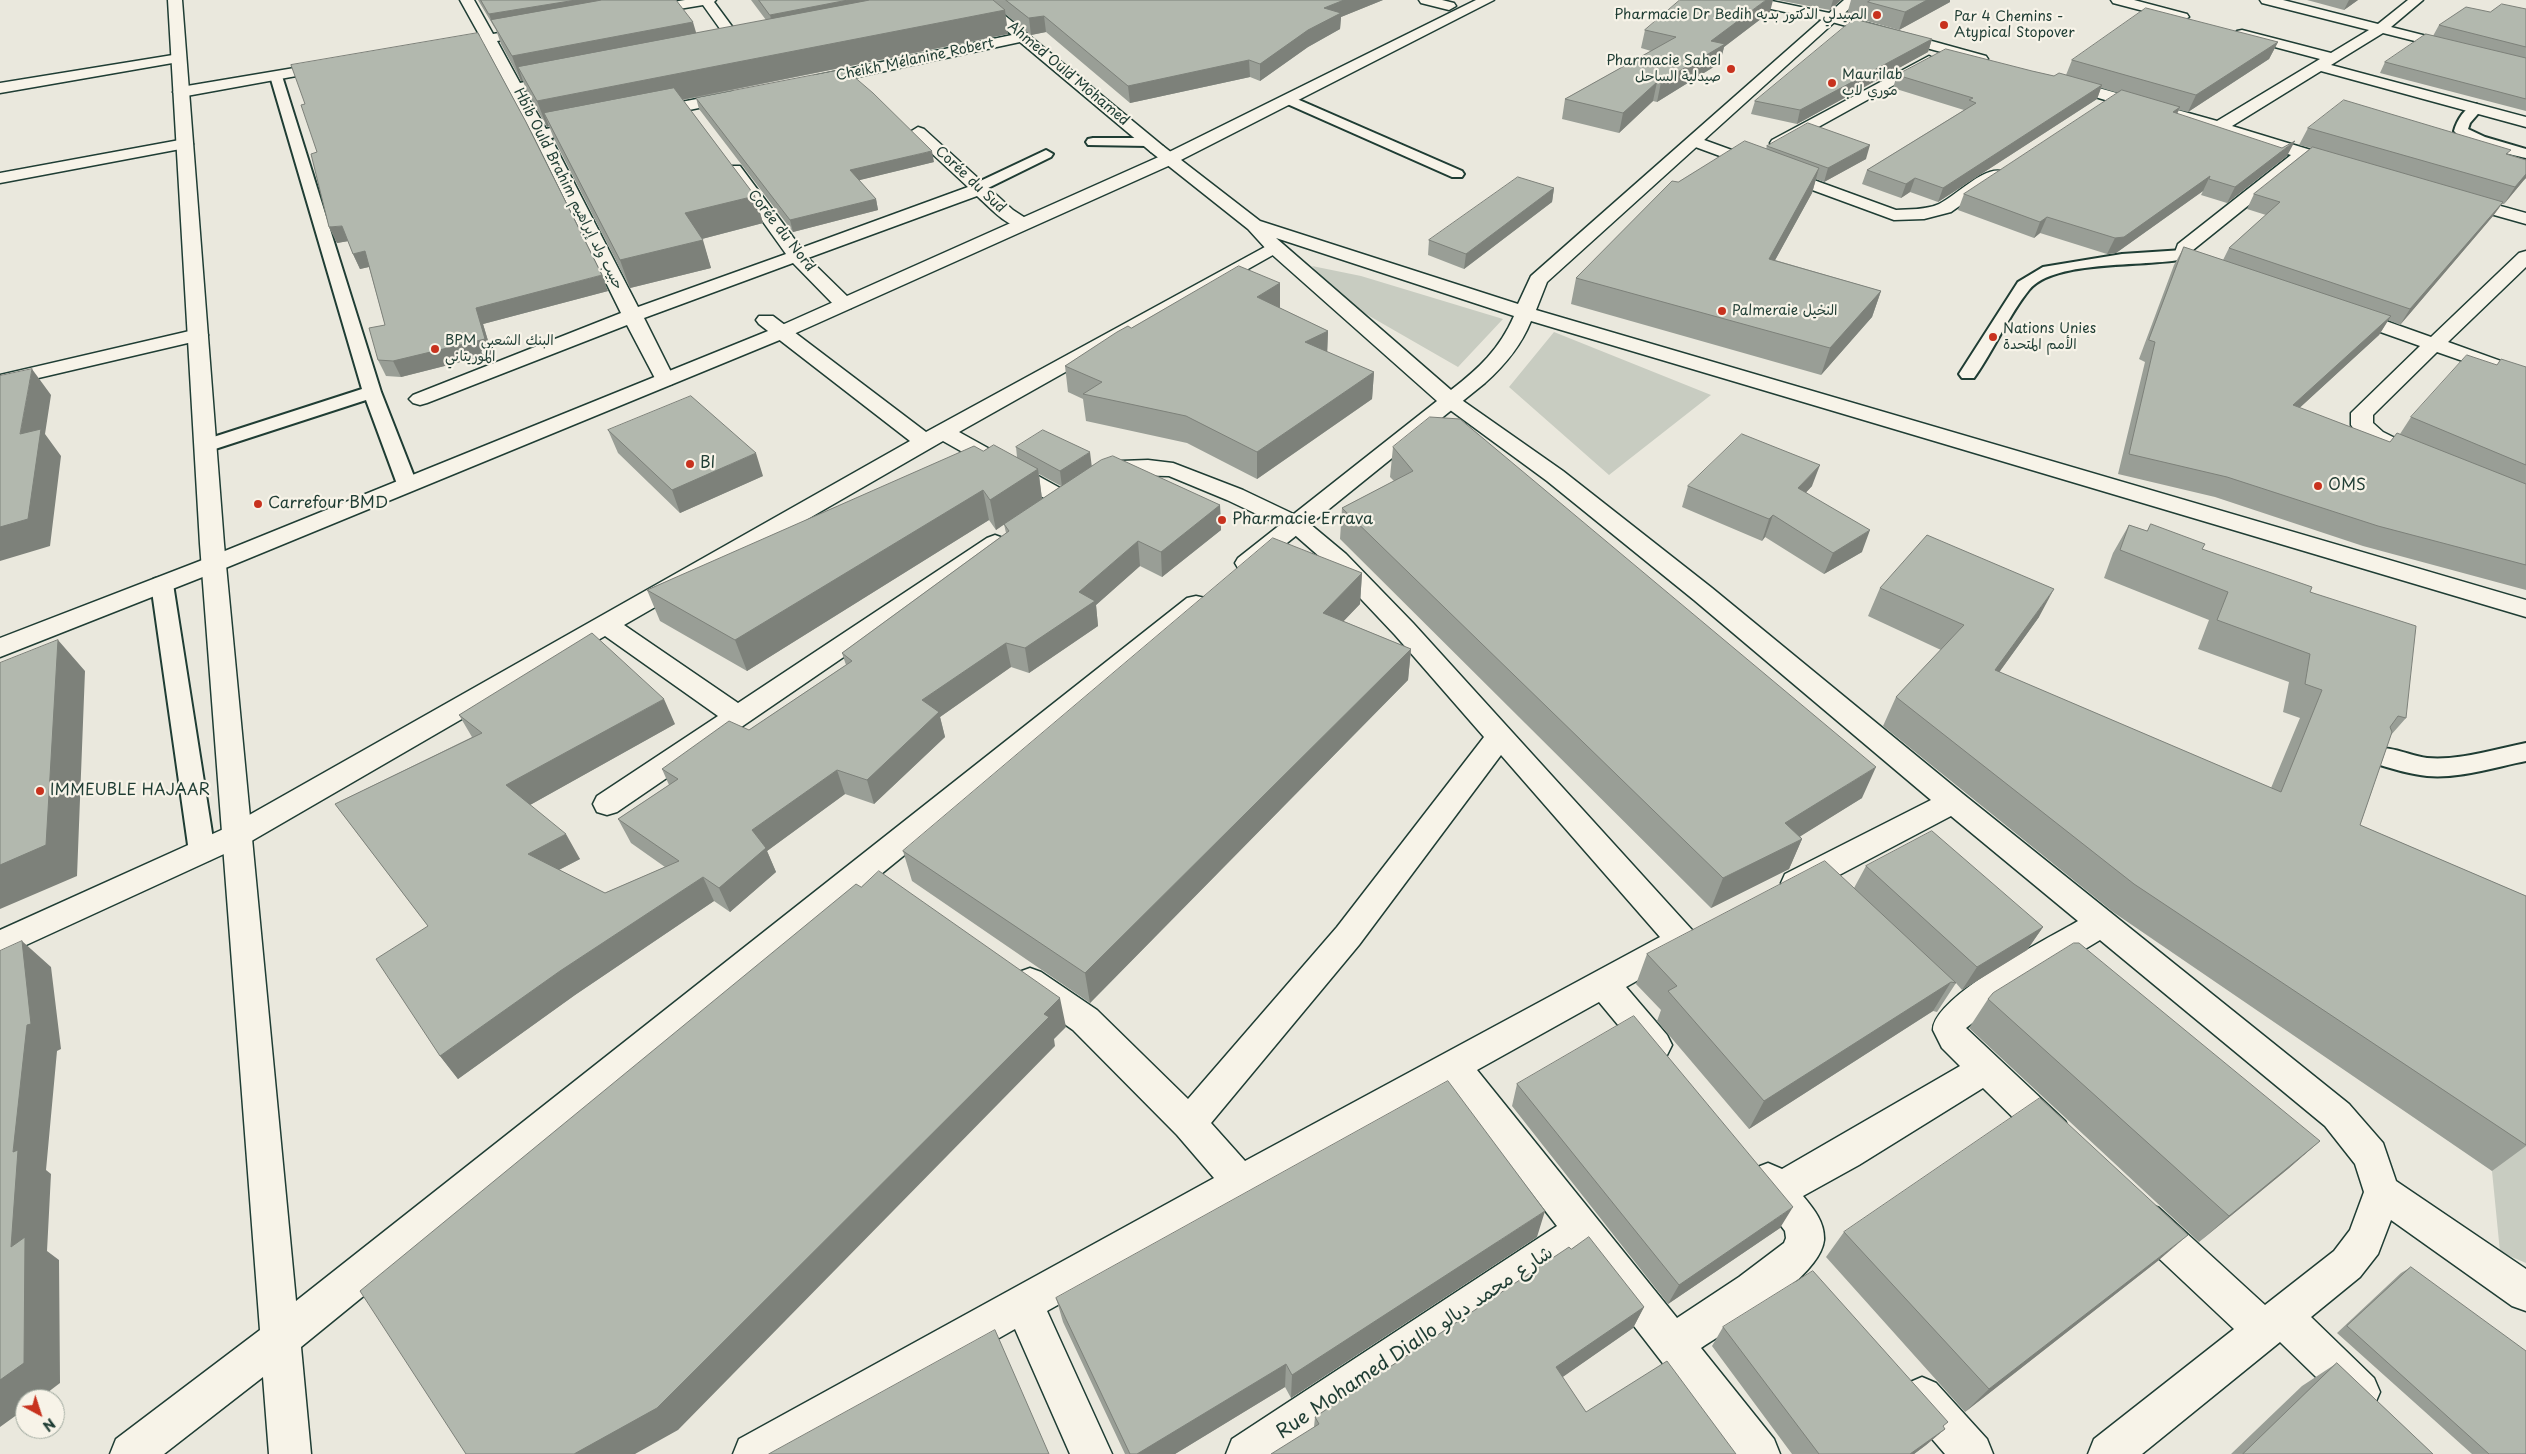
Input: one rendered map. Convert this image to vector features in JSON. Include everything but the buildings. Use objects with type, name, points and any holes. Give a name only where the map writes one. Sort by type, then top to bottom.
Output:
[{"type":"main road","points":[[175,0],[213,554],[290,1454]]},
{"type":"main road","name":"Hbib Ould Brahim حبيب ولد إبراهيم","points":[[467,0],[541,135],[661,373]]},
{"type":"main road","points":[[628,14],[708,0],[738,44]]},
{"type":"main road","name":"Ahmed Ould Mohamed","points":[[978,0],[1158,150],[1254,225]]},
{"type":"main road","points":[[1426,0],[1455,3]]},
{"type":"main road","points":[[1158,150],[1290,100],[1487,0]]},
{"type":"main road","points":[[1748,0],[1834,18],[1994,63]]},
{"type":"main road","points":[[132,1454],[879,876],[1223,582],[1500,358],[1516,334],[1538,280],[1696,142],[1852,0]]},
{"type":"main road","points":[[2118,0],[2194,21]]},
{"type":"main road","points":[[2267,0],[2526,66]]},
{"type":"main road","points":[[2219,127],[2380,29],[2416,0]]},
{"type":"main road","points":[[0,628],[213,554],[773,326],[1015,219],[1455,3]]},
{"type":"main road","points":[[430,49],[553,27]]},
{"type":"main road","points":[[2232,31],[2333,58]]},
{"type":"main road","name":"Cheikh Mélanine Robert","points":[[798,84],[1024,37]]},
{"type":"main road","points":[[719,48],[757,41]]},
{"type":"main road","points":[[1746,160],[1948,50]]},
{"type":"main road","points":[[0,88],[179,58]]},
{"type":"main road","points":[[181,92],[343,64]]},
{"type":"main road","points":[[2318,66],[2526,122]]},
{"type":"main road","points":[[516,88],[574,77]]},
{"type":"main road","points":[[2049,78],[2219,127],[2358,170]]},
{"type":"main road","points":[[638,116],[751,93]]},
{"type":"main road","points":[[2097,107],[2113,97]]},
{"type":"main road","points":[[686,106],[698,122]]},
{"type":"main road","points":[[541,135],[599,123]]},
{"type":"main road","name":"Corée du Sud","points":[[918,132],[1015,219]]},
{"type":"main road","points":[[1696,142],[1894,215],[1924,214],[1945,208],[2009,165]]},
{"type":"main road","points":[[0,178],[185,144]]},
{"type":"main road","points":[[2229,273],[2184,252],[2302,154]]},
{"type":"main road","name":"Corée du Nord","points":[[726,160],[799,256],[837,298]]},
{"type":"main road","points":[[420,399],[632,316],[799,256],[979,188]]},
{"type":"main road","points":[[2442,195],[2526,219]]},
{"type":"main road","points":[[1254,225],[1525,313],[2526,609]]},
{"type":"main road","points":[[1254,225],[1274,246],[1449,400],[1571,488],[1726,613],[1953,802],[2337,1115],[2370,1155],[2382,1192],[2366,1241],[2347,1264],[2109,1454]]},
{"type":"main road","points":[[0,944],[238,835],[605,624],[1274,246]]},
{"type":"main road","points":[[2428,462],[2375,437],[2362,425],[2362,413],[2433,343],[2526,257]]},
{"type":"main road","points":[[2331,308],[2526,376]]},
{"type":"main road","points":[[773,326],[934,437],[1061,498]]},
{"type":"main road","points":[[0,381],[198,335]]},
{"type":"main road","points":[[754,1454],[1241,1182],[1695,933],[1500,736],[1357,580],[1296,524],[1235,495],[1173,470],[1121,468],[1095,478],[1037,514]]},
{"type":"main road","points":[[607,804],[1012,531]]},
{"type":"main road","points":[[0,648],[162,584],[213,554]]},
{"type":"main road","points":[[605,624],[737,716]]},
{"type":"main road","points":[[1188,1124],[1348,936],[1500,736]]},
{"type":"main road","points":[[1770,896],[1826,884],[1953,802]]},
{"type":"main road","points":[[2078,1156],[1954,1038],[1950,1032],[1949,1000],[2102,923]]},
{"type":"main road","points":[[1004,964],[1085,1020],[1188,1124],[1241,1182]]},
{"type":"main road","points":[[1604,984],[1674,1068]]},
{"type":"main road","points":[[1453,1065],[1759,1454]]},
{"type":"main road","points":[[1777,1190],[1846,1153],[1985,1069]]},
{"type":"main road","points":[[1672,1344],[1753,1291],[1797,1256],[1804,1240],[1804,1224],[1751,1160]]},
{"type":"main road","points":[[2382,1192],[2526,1292]]},
{"type":"main road","points":[[2121,1197],[2388,1420]]},
{"type":"main road","name":"Rue Mohamed Diallo شارع محمد ديالو","points":[[1247,1454],[1583,1231]]},
{"type":"main road","points":[[1797,1256],[1823,1285]]},
{"type":"main road","points":[[1024,1303],[1091,1454]]},
{"type":"main road","points":[[1901,1373],[1972,1454]]},
{"type":"lane","points":[[276,76],[372,392],[404,476]]},
{"type":"lane","points":[[1290,100],[1457,174]]},
{"type":"lane","points":[[2476,108],[2463,122],[2462,131],[2480,140],[2526,154]]},
{"type":"lane","points":[[1093,142],[1158,150]]},
{"type":"lane","points":[[979,188],[1046,154]]},
{"type":"lane","points":[[1968,374],[2024,285],[2049,270],[2184,252]]},
{"type":"lane","points":[[205,446],[372,392]]},
{"type":"lane","points":[[162,584],[202,852]]},
{"type":"lane","points":[[2380,756],[2427,767],[2447,767],[2526,752]]},
{"type":"shaded area","points":[[1312,266],[1361,276],[1503,319],[1458,367],[1345,302]]},
{"type":"shaded area","points":[[1554,332],[1711,395],[1609,475],[1509,387]]},
{"type":"shaded area","points":[[2526,994],[2526,1263],[2500,1252],[2492,1171]]},
{"type":"place","name":"Pharmacie Dr Bedih الصيدلي الدكتور بديه","points":[[1877,15]]},
{"type":"place","name":"Par 4 Chemins - Atypical Stopover","points":[[1944,25]]},
{"type":"place","name":"Pharmacie Sahel صيدلية الساحل","points":[[1731,69]]},
{"type":"place","name":"Maurilab موري لاب","points":[[1832,83]]},
{"type":"place","name":"Palmeraie النخيل","points":[[1722,311]]},
{"type":"place","name":"Nations Unies الأمم المتحدة","points":[[1993,337]]},
{"type":"place","name":"BPM البنك الشعبي الموريتاني","points":[[435,349]]},
{"type":"place","name":"BI","points":[[690,464]]},
{"type":"place","name":"OMS","points":[[2318,486]]},
{"type":"place","name":"Carrefour BMD","points":[[258,504]]},
{"type":"place","name":"Pharmacie Errava","points":[[1222,520]]},
{"type":"place","name":"IMMEUBLE HAJAAR","points":[[40,791]]}]
